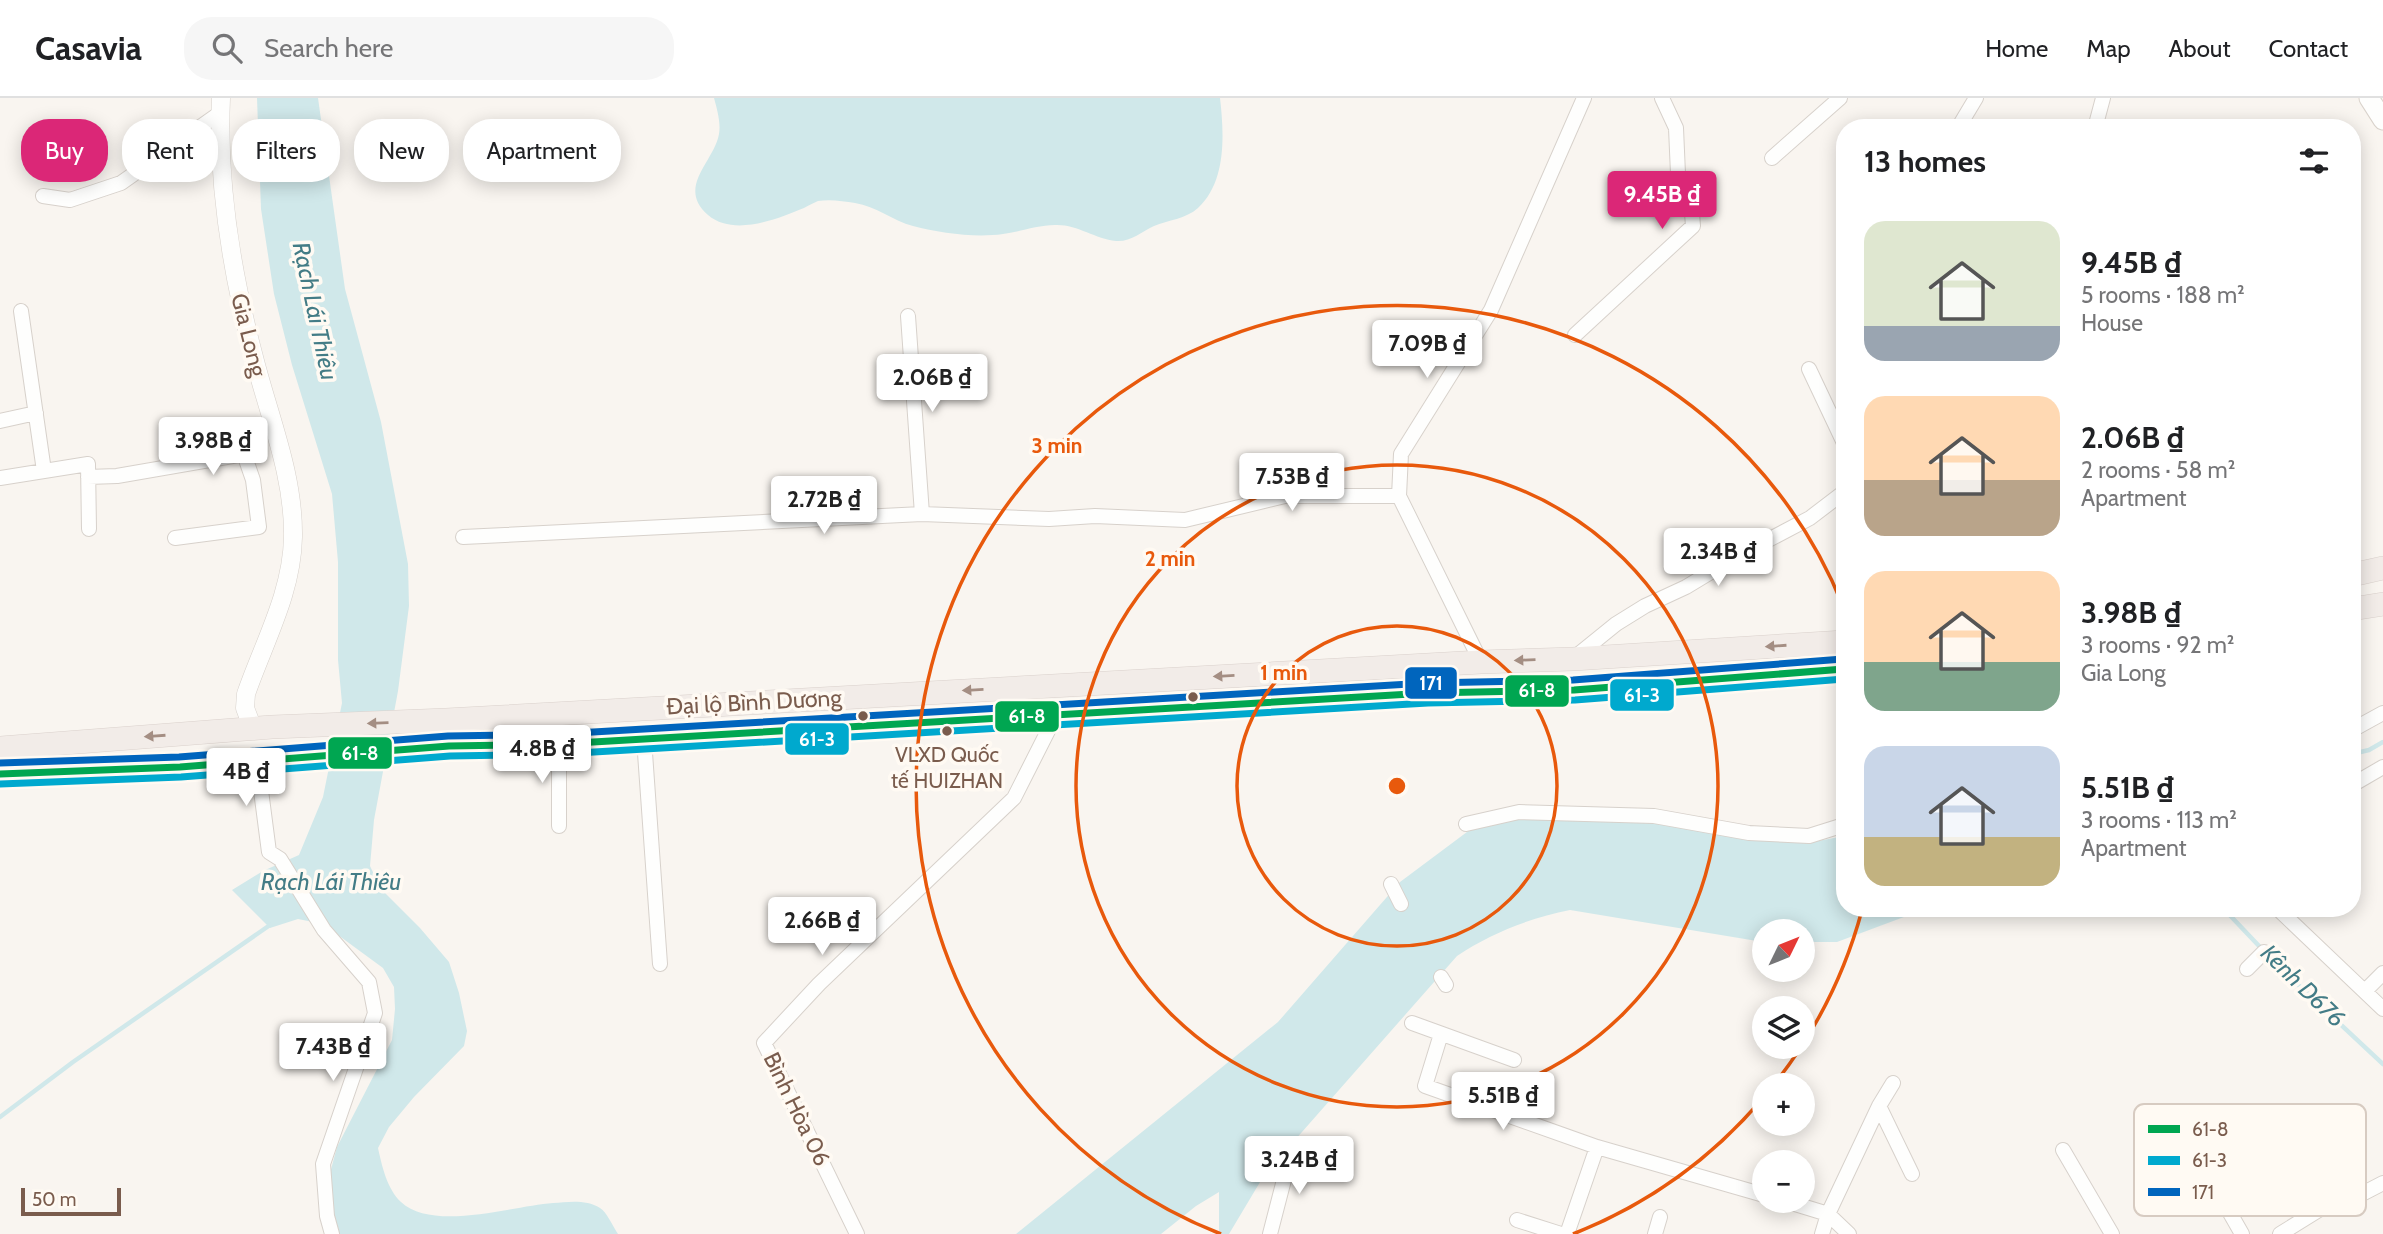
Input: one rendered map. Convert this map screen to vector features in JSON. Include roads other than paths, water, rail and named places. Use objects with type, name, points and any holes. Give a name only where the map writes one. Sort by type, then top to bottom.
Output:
[{"type":"highway","points":[[2361,573],[2383,568]]},
{"type":"highway","points":[[2361,608],[2383,604]]},
{"type":"highway","name":"Đại lộ Bình Dương","points":[[0,748],[262,728],[1573,659],[1836,643]]},
{"type":"highway","points":[[1573,659],[1574,690]]},
{"type":"highway","name":"Đại lộ Bình Dương","points":[[0,774],[180,767],[449,746],[559,744],[1428,693],[1574,690],[1836,670]]},
{"type":"highway","points":[[1013,688],[1017,718]]},
{"type":"highway","points":[[745,702],[748,733]]},
{"type":"main road","points":[[2369,98],[2383,120]]},
{"type":"street","points":[[1482,662],[1399,496],[1401,453],[1492,310],[1584,98]]},
{"type":"street","points":[[1575,335],[1693,226],[1692,213],[1678,174],[1676,128],[1662,98]]},
{"type":"street","points":[[1772,158],[1840,98]]},
{"type":"street","points":[[1963,119],[1976,98]]},
{"type":"street","points":[[2097,119],[2103,98]]},
{"type":"street","points":[[43,196],[70,200],[121,183],[221,105]]},
{"type":"street","name":"Gia Long","points":[[221,105],[221,175],[236,286],[286,472],[293,521],[288,583],[246,694],[245,708],[262,728]]},
{"type":"street","points":[[21,311],[44,471]]},
{"type":"street","points":[[908,316],[922,514]]},
{"type":"street","points":[[1809,369],[1836,426]]},
{"type":"street","points":[[0,421],[36,413]]},
{"type":"street","points":[[88,477],[117,476],[244,454],[253,480],[259,527],[175,538]]},
{"type":"street","points":[[0,478],[88,464],[89,529]]},
{"type":"street","points":[[463,537],[922,514],[1049,519],[1095,516],[1185,520],[1285,496],[1399,496]]},
{"type":"street","points":[[1573,659],[1616,624],[1645,606],[1686,587],[1810,518],[1836,498]]},
{"type":"street","points":[[2361,725],[2383,713]]},
{"type":"street","name":"Bình Hòa 06","points":[[857,1234],[764,1043],[819,984],[1014,798],[1056,715]]},
{"type":"street","points":[[643,739],[660,964]]},
{"type":"street","points":[[559,744],[559,826]]},
{"type":"street","points":[[267,760],[269,852],[280,859],[324,930],[369,982],[375,1013],[323,1164],[327,1216],[332,1234]]},
{"type":"street","points":[[2361,780],[2383,767]]},
{"type":"street","points":[[1466,824],[1519,812],[1654,816],[1749,833],[1809,836],[1836,828]]},
{"type":"street","points":[[1391,884],[1401,904]]},
{"type":"street","points":[[2286,917],[2383,1009]]},
{"type":"street","points":[[2281,934],[2293,924]]},
{"type":"street","points":[[2248,969],[2264,952]]},
{"type":"street","points":[[2365,991],[2383,973]]},
{"type":"street","points":[[1412,1023],[1514,1059]]},
{"type":"street","points":[[1441,1034],[1425,1086],[1597,1147],[1752,1192]]},
{"type":"street","points":[[1822,1234],[1828,1214],[1892,1083]]},
{"type":"street","points":[[1879,1106],[1912,1174]]},
{"type":"street","points":[[1567,1234],[1597,1147]]},
{"type":"street","points":[[1270,1234],[1292,1149]]},
{"type":"street","points":[[2063,1150],[2112,1234]]},
{"type":"street","points":[[2366,1192],[2383,1183]]},
{"type":"street","points":[[1815,1210],[1828,1214],[1849,1234]]},
{"type":"street","points":[[2232,1216],[2242,1234]]},
{"type":"street","points":[[2280,1234],[2309,1216]]},
{"type":"street","points":[[1655,1234],[1660,1217]]},
{"type":"street","points":[[1517,1220],[1561,1234]]},
{"type":"water","name":"Rạch Lái Thiêu","points":[[257,98],[318,98],[321,119],[258,119]]},
{"type":"water","points":[[714,98],[1220,98],[1221,156],[1214,184],[1198,208],[1188,215],[1121,241],[1108,240],[1063,225],[992,235],[946,233],[906,224],[863,205],[832,200],[818,201],[769,221],[730,225],[708,215],[699,205],[696,194],[696,184],[719,134]]},
{"type":"water","name":"Rạch Lái Thiêu","points":[[260,182],[330,182],[345,289],[381,422],[408,564],[409,606],[398,691],[374,820],[370,866],[381,889],[449,962],[467,1031],[464,1046],[389,1127],[378,1148],[383,1170],[396,1197],[415,1211],[432,1215],[474,1215],[553,1203],[583,1202],[603,1210],[618,1234],[335,1234],[326,1188],[337,1147],[392,1040],[394,987],[383,968],[323,924],[298,919],[270,928],[232,890],[263,871],[299,855],[323,797],[342,703],[338,660],[338,562],[332,494],[292,365],[274,294],[261,209]]},
{"type":"water","points":[[1519,818],[1657,821],[1750,840],[1813,842],[1836,838],[1836,917],[1904,917],[1837,942],[1815,942],[1815,919],[1752,919],[1752,940],[1570,910],[1540,917],[1497,933],[1457,956],[1287,1149],[1275,1157],[1229,1234],[1219,1234],[1219,1192],[1196,1206],[1161,1234],[1016,1234],[1278,1022],[1400,882],[1471,829]]},
{"type":"waterway","points":[[2361,752],[2383,742]]},
{"type":"waterway","name":"Kênh D676","points":[[2232,917],[2278,966],[2383,1064]]},
{"type":"waterway","points":[[0,1117],[73,1062],[270,925]]},
{"type":"place","name":"VLXD Quốc tế HUIZHAN","points":[[947,731]]}]
